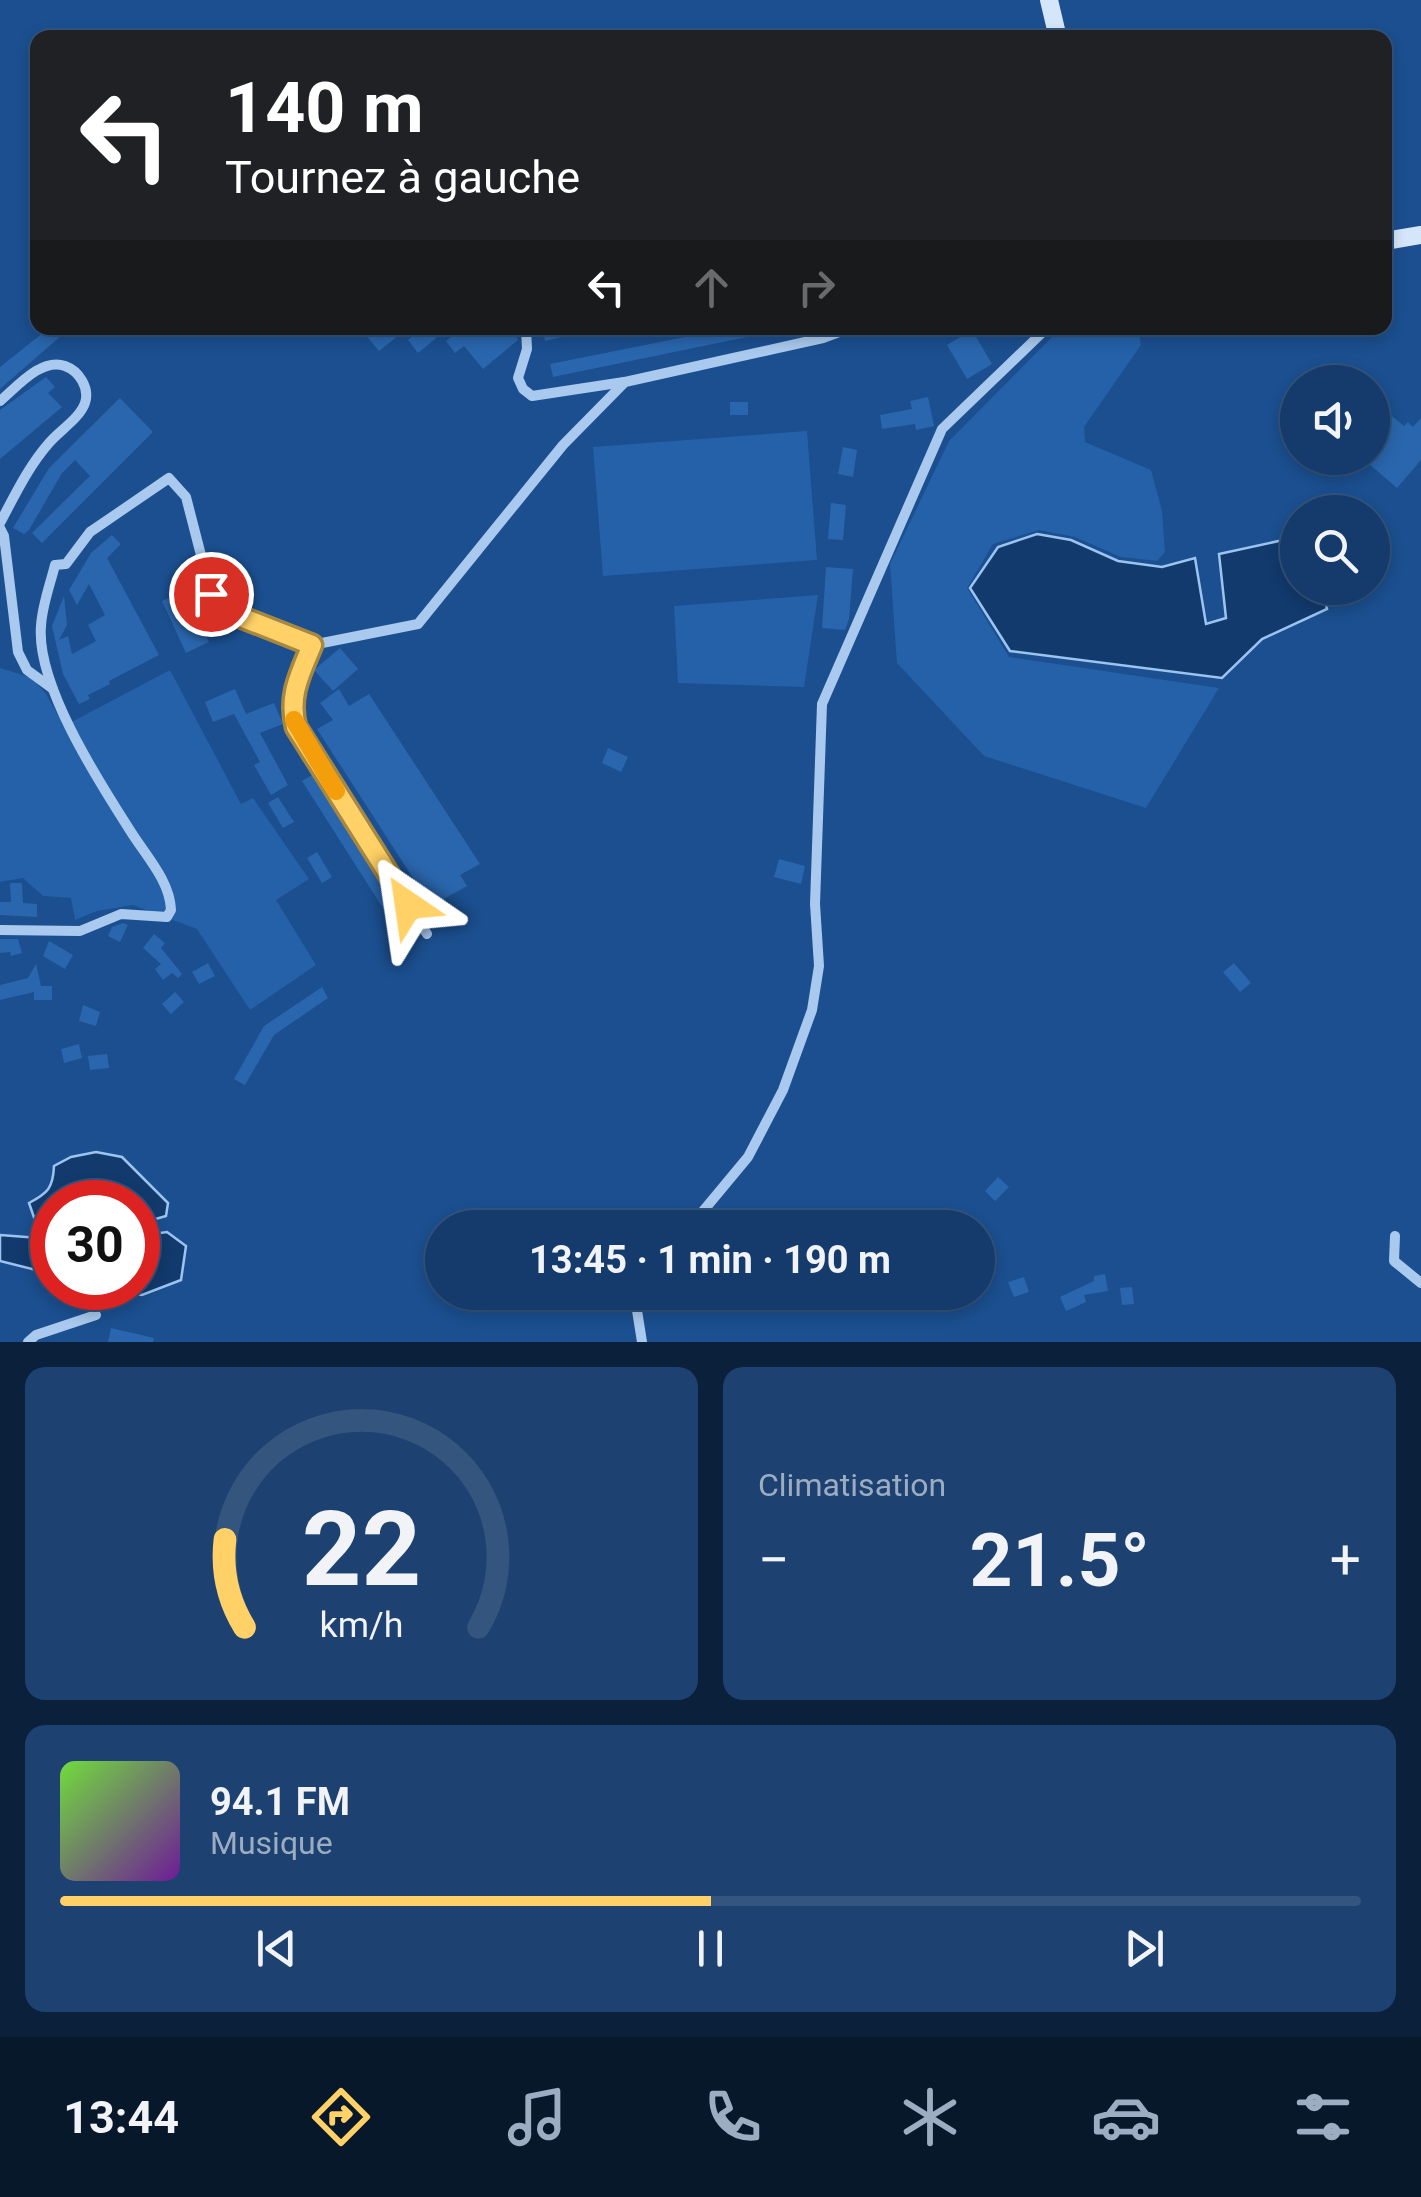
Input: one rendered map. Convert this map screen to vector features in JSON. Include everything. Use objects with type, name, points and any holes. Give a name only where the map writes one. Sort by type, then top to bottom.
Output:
[{"type":"street","points":[[1050,0],[1056,30]]},
{"type":"street","points":[[1392,239],[1421,235]]},
{"type":"street","points":[[526,335],[527,350],[518,378],[532,396],[625,382],[831,335]]},
{"type":"street","points":[[705,1210],[748,1157],[783,1090],[812,1010],[819,966],[816,904],[822,704],[942,429],[1040,335]]},
{"type":"street","points":[[0,402],[36,370],[51,364],[66,366],[87,389],[85,406],[28,470],[0,526],[18,652],[27,670],[52,689]]},
{"type":"street","points":[[0,930],[80,931],[121,914],[156,918],[167,917],[171,910],[168,888],[102,787],[52,689],[42,652],[40,624],[55,566],[66,564],[90,532],[169,478],[186,496],[211,594],[223,610],[312,645],[418,624],[539,473],[625,382]]},
{"type":"street","points":[[312,645],[295,685],[291,708],[296,727],[428,934]]},
{"type":"street","points":[[1395,1236],[1394,1261],[1421,1283]]},
{"type":"street","points":[[637,1310],[642,1342]]},
{"type":"street","points":[[28,1342],[36,1335],[96,1315]]},
{"type":"shaded area","points":[[1054,335],[1139,335],[1141,345],[1084,427],[1085,442],[1151,470],[1162,511],[1165,552],[1157,561],[1121,557],[1075,537],[1039,530],[993,544],[967,588],[1009,657],[1219,688],[1146,808],[984,756],[897,663],[890,564],[949,441]]},
{"type":"shaded area","points":[[807,431],[817,560],[603,576],[593,447]]},
{"type":"shaded area","points":[[1037,534],[1071,540],[1118,561],[1162,567],[1195,558],[1206,624],[1226,618],[1219,554],[1280,541],[1280,605],[1326,605],[1327,609],[1262,639],[1222,678],[1010,651],[970,588],[998,547]]},
{"type":"shaded area","points":[[818,595],[804,687],[678,683],[674,606]]},
{"type":"shaded area","points":[[0,668],[32,678],[64,726],[170,670],[241,804],[253,798],[309,879],[276,900],[316,965],[250,1010],[197,929],[133,905],[97,911],[75,920],[71,898],[43,896],[23,878],[0,882]]},
{"type":"shaded area","points":[[96,1152],[122,1157],[145,1180],[52,1180],[54,1166],[71,1157]]},
{"type":"shaded area","points":[[160,1195],[168,1203],[166,1216],[160,1218]]},
{"type":"shaded area","points":[[167,1232],[186,1246],[181,1280],[160,1288],[160,1233]]},
{"type":"shaded area","points":[[0,1235],[30,1237],[30,1268],[0,1261]]},
{"type":"building","points":[[40,335],[62,335],[0,389],[0,367]]},
{"type":"building","points":[[366,335],[399,335],[379,351]]},
{"type":"building","points":[[414,335],[440,335],[418,353],[408,340]]},
{"type":"building","points":[[453,335],[515,335],[518,340],[483,369],[464,346],[455,353],[446,341]]},
{"type":"building","points":[[544,335],[570,335],[545,341]]},
{"type":"building","points":[[695,335],[756,335],[553,377],[550,364]]},
{"type":"building","points":[[964,335],[975,335],[992,364],[967,379],[947,345]]},
{"type":"building","points":[[46,377],[55,387],[48,393],[62,407],[0,459],[0,410]]},
{"type":"building","points":[[928,397],[934,426],[916,430],[915,424],[882,429],[880,415],[912,409],[910,401]]},
{"type":"building","points":[[120,398],[153,432],[42,543],[32,533],[90,476],[75,460],[62,473],[29,530],[24,534],[13,528],[49,468]]},
{"type":"building","points":[[730,402],[748,402],[748,415],[730,415]]},
{"type":"building","points":[[1390,418],[1413,427],[1421,418],[1421,460],[1397,488],[1382,475],[1390,475]]},
{"type":"building","points":[[843,447],[857,450],[853,477],[838,474]]},
{"type":"building","points":[[831,503],[846,505],[843,540],[828,539]]},
{"type":"building","points":[[112,535],[121,544],[107,558],[159,655],[109,681],[79,704],[63,674],[52,626],[64,596],[67,625],[59,640],[68,636],[72,654],[96,641],[88,625],[105,615],[89,584],[77,605],[69,590],[91,553]]},
{"type":"building","points":[[826,567],[853,569],[845,630],[822,628]]},
{"type":"building","points":[[185,591],[209,642],[186,653],[162,601]]},
{"type":"building","points":[[340,648],[358,669],[333,691],[314,670]]},
{"type":"building","points":[[235,689],[246,714],[274,703],[283,724],[260,733],[288,785],[271,795],[254,765],[260,762],[234,714],[213,722],[205,702]]},
{"type":"building","points":[[339,689],[349,706],[369,694],[480,864],[460,875],[467,886],[442,900],[448,911],[438,917],[317,729],[333,720],[320,703]]},
{"type":"building","points":[[608,748],[628,757],[621,772],[602,763]]},
{"type":"building","points":[[312,775],[398,910],[388,916],[302,781]]},
{"type":"building","points":[[278,797],[294,822],[283,828],[268,803]]},
{"type":"building","points":[[317,852],[332,877],[322,883],[307,858]]},
{"type":"building","points":[[779,859],[805,866],[801,884],[774,877]]},
{"type":"building","points":[[10,883],[22,883],[23,903],[37,904],[37,917],[0,915],[0,902],[11,902]]},
{"type":"building","points":[[128,925],[120,942],[108,936],[112,927]]},
{"type":"building","points":[[154,934],[165,943],[161,948],[182,974],[178,978],[172,973],[163,980],[155,969],[161,964],[143,948]]},
{"type":"building","points":[[0,939],[18,939],[22,953],[0,953]]},
{"type":"building","points":[[49,941],[73,955],[65,969],[43,956]]},
{"type":"building","points":[[208,963],[215,976],[199,984],[192,972]]},
{"type":"building","points":[[1234,963],[1251,983],[1240,992],[1223,972]]},
{"type":"building","points":[[36,964],[41,986],[52,986],[52,1000],[34,1000],[34,992],[0,1000],[0,985],[28,978]]},
{"type":"building","points":[[322,987],[328,998],[274,1035],[245,1085],[234,1079],[264,1026]]},
{"type":"building","points":[[175,992],[184,1002],[171,1014],[162,1004]]},
{"type":"building","points":[[83,1005],[100,1012],[96,1026],[79,1021]]},
{"type":"building","points":[[79,1044],[82,1058],[64,1063],[61,1049]]},
{"type":"building","points":[[107,1054],[109,1068],[90,1070],[88,1056]]},
{"type":"building","points":[[998,1177],[1009,1187],[995,1201],[985,1191]]},
{"type":"building","points":[[1105,1274],[1108,1291],[1084,1295],[1086,1302],[1066,1311],[1060,1297],[1094,1281],[1094,1276]]},
{"type":"building","points":[[1024,1277],[1029,1292],[1014,1297],[1008,1282]]},
{"type":"building","points":[[1132,1287],[1134,1304],[1122,1305],[1120,1288]]},
{"type":"building","points":[[111,1328],[154,1338],[153,1342],[108,1342]]},
{"type":"slow traffic","points":[[294,720],[336,791]]},
{"type":"route","points":[[211,594],[223,610],[312,645],[295,685],[291,708],[296,727],[408,905]]}]
